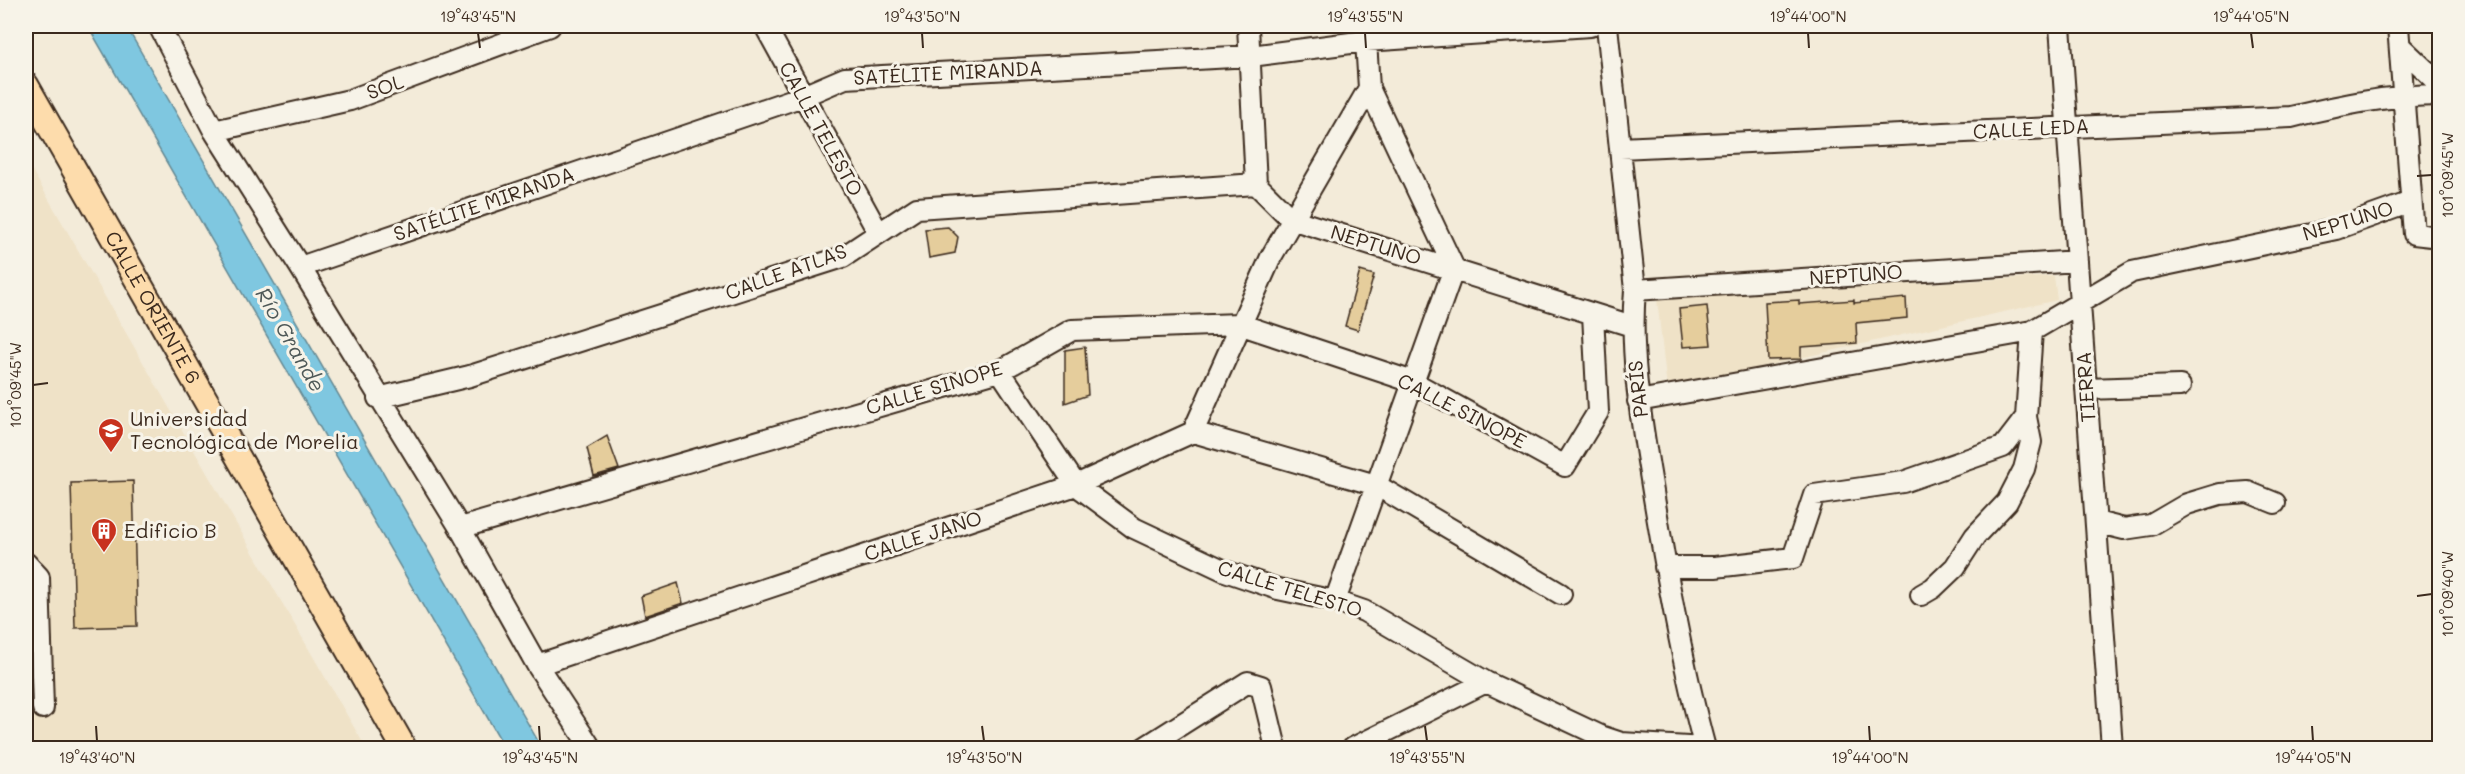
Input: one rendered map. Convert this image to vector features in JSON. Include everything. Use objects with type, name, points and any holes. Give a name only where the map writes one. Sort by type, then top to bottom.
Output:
[{"type":"main road","name":"CALLE ORIENTE 6","points":[[26,85],[404,748]]},
{"type":"street","points":[[159,26],[214,131],[460,528],[537,665],[591,748]]},
{"type":"street","name":"SOL","points":[[214,131],[350,100],[550,26]]},
{"type":"street","name":"CALLE TELESTO","points":[[765,26],[879,232]]},
{"type":"street","points":[[1248,26],[1256,184],[1291,219]]},
{"type":"street","name":"SATÉLITE MIRANDA","points":[[300,267],[803,96],[845,78],[1251,56],[1366,41],[1590,26]]},
{"type":"street","name":"PARÍS","points":[[1607,26],[1635,290],[1632,326],[1638,401],[1665,567],[1705,748]]},
{"type":"street","name":"TIERRA","points":[[2060,26],[2112,748]]},
{"type":"street","name":"NEPTUNO","points":[[2398,26],[2414,234],[2439,237]]},
{"type":"street","points":[[1335,601],[1454,268],[1370,87],[1366,41]]},
{"type":"street","points":[[2400,46],[2439,84]]},
{"type":"street","points":[[1370,87],[1291,219],[1239,324],[1192,432],[1376,485],[1561,594]]},
{"type":"street","name":"CALLE LEDA","points":[[1620,148],[2291,117],[2353,102],[2403,95],[2439,94]]},
{"type":"street","name":"CALLE ATLAS","points":[[378,398],[470,376],[843,257],[917,208],[1256,184]]},
{"type":"street","name":"NEPTUNO","points":[[1638,401],[2032,331],[2132,272],[2336,229],[2411,202]]},
{"type":"street","name":"NEPTUNO","points":[[1291,219],[1454,268],[1632,326]]},
{"type":"street","name":"NEPTUNO","points":[[1635,290],[2077,261]]},
{"type":"street","name":"CALLE SINOPE","points":[[460,528],[1000,371],[1072,330],[1239,324],[1413,382],[1565,466],[1598,412],[1593,314]]},
{"type":"street","points":[[1921,595],[1955,567],[1975,536],[2007,502],[2024,469],[2031,442],[2026,417],[2032,331]]},
{"type":"street","name":"CALLE TELESTO","points":[[1000,371],[1076,485],[1134,528],[1225,571],[1278,589],[1335,601],[1365,611],[1486,682],[1603,737],[1622,743],[1705,748]]},
{"type":"street","points":[[2086,389],[2180,386]]},
{"type":"street","points":[[1665,567],[1715,567],[1793,558],[1814,495],[1902,482],[1971,459],[2003,447],[2026,417]]},
{"type":"street","name":"CALLE JANO","points":[[537,665],[1076,485],[1192,432]]},
{"type":"street","points":[[2096,522],[2124,529],[2151,525],[2187,504],[2220,494],[2248,492],[2276,503]]},
{"type":"street","points":[[26,564],[39,577],[44,708]]},
{"type":"street","points":[[1144,748],[1248,682],[1261,686],[1276,748]]},
{"type":"street","points":[[1353,748],[1486,682]]},
{"type":"shaded area","name":"Universidad Tecnológica de Morelia","points":[[26,160],[366,748],[26,748]]},
{"type":"shaded area","points":[[2054,276],[2057,300],[1667,388],[1657,299]]},
{"type":"water","name":"Río Grande","points":[[88,26],[126,26],[542,748],[505,748]]},
{"type":"building","points":[[948,227],[958,237],[955,253],[929,258],[925,229]]},
{"type":"building","points":[[1360,271],[1374,275],[1358,330],[1345,326]]},
{"type":"building","points":[[1906,298],[1907,318],[1856,323],[1857,343],[1801,347],[1801,359],[1768,360],[1765,302],[1799,300],[1799,304],[1854,300],[1854,303]]},
{"type":"building","points":[[1707,306],[1711,345],[1683,347],[1679,309]]},
{"type":"building","points":[[1085,347],[1088,395],[1065,403],[1065,350]]},
{"type":"building","points":[[607,436],[619,469],[594,476],[587,448]]},
{"type":"building","name":"Edificio B","points":[[133,481],[137,626],[75,628],[71,483]]},
{"type":"building","points":[[678,583],[683,603],[645,616],[641,596]]},
{"type":"place","name":"Universidad Tecnológica de Morelia","points":[[111,454]]},
{"type":"place","name":"Edificio B","points":[[104,554]]}]
